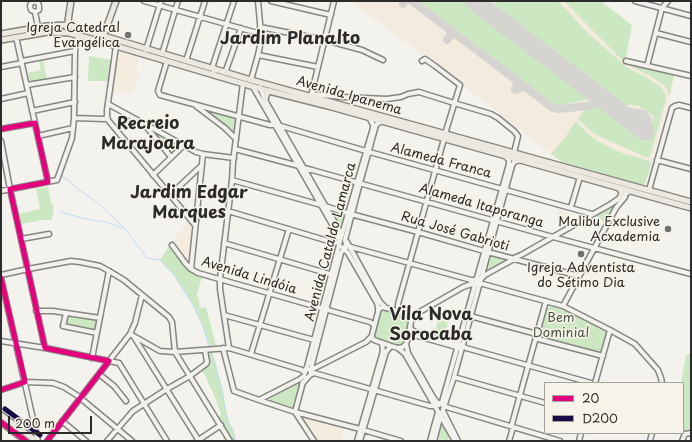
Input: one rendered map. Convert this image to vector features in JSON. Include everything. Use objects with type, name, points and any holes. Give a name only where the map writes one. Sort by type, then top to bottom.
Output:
[{"type":"main road","points":[[69,33],[67,25],[71,1]]},
{"type":"main road","points":[[104,37],[116,1]]},
{"type":"main road","name":"Avenida Ipanema","points":[[1,34],[38,27],[67,25],[186,61],[243,83],[270,91],[381,122],[514,153],[691,202]]},
{"type":"main road","name":"Avenida Ipanema","points":[[1,40],[48,32],[78,35],[166,61],[214,72],[225,73],[311,96],[506,156],[691,208]]},
{"type":"main road","points":[[266,100],[267,93],[270,91]]},
{"type":"main road","points":[[618,188],[622,193],[620,198]]},
{"type":"main road","points":[[631,191],[636,188],[640,188]]},
{"type":"main road","points":[[1,415],[37,441]]},
{"type":"main road","points":[[1,422],[26,441]]},
{"type":"street","points":[[144,1],[161,3],[176,10],[261,34]]},
{"type":"street","points":[[162,54],[178,1]]},
{"type":"street","points":[[186,61],[205,1]]},
{"type":"street","points":[[214,72],[213,66],[234,1]]},
{"type":"street","points":[[251,80],[261,41],[258,1]]},
{"type":"street","points":[[271,1],[331,15]]},
{"type":"street","points":[[334,1],[311,96],[387,99],[419,92],[491,114],[498,118],[518,136],[514,153]]},
{"type":"street","points":[[635,1],[691,16]]},
{"type":"street","points":[[648,66],[662,8],[668,1]]},
{"type":"street","points":[[146,50],[161,3]]},
{"type":"street","points":[[35,12],[38,27]]},
{"type":"street","points":[[260,27],[325,40],[362,50],[383,60]]},
{"type":"street","points":[[225,73],[241,28]]},
{"type":"street","points":[[656,33],[691,42]]},
{"type":"street","points":[[1,190],[57,180],[72,138],[75,102],[75,51],[78,35]]},
{"type":"street","points":[[16,37],[48,182]]},
{"type":"street","points":[[116,46],[107,118],[195,225]]},
{"type":"street","points":[[1,67],[75,51]]},
{"type":"street","points":[[258,55],[318,67]]},
{"type":"street","points":[[400,312],[398,304],[444,137],[460,85],[425,58],[422,61]]},
{"type":"street","points":[[166,61],[158,91],[160,95],[270,125],[276,122]]},
{"type":"street","points":[[626,61],[691,76]]},
{"type":"street","points":[[27,85],[75,76]]},
{"type":"street","points":[[243,83],[219,284],[227,348],[225,357],[234,391],[295,412],[362,429],[401,441]]},
{"type":"street","points":[[259,83],[276,122],[296,160],[308,176],[378,306],[378,312],[372,335],[369,340],[307,372],[300,380],[259,400]]},
{"type":"street","points":[[228,211],[337,243],[342,238],[342,229],[318,198],[281,126],[276,122],[253,86]]},
{"type":"street","points":[[1,99],[28,93]]},
{"type":"street","points":[[339,105],[342,98]]},
{"type":"street","points":[[32,111],[75,102]]},
{"type":"street","points":[[108,104],[196,152],[234,158]]},
{"type":"street","points":[[195,104],[225,128],[236,139]]},
{"type":"street","points":[[649,190],[672,108],[679,105],[691,108]]},
{"type":"street","points":[[206,114],[209,108]]},
{"type":"street","points":[[74,118],[107,118]]},
{"type":"street","name":"Avenida Cataldo Lamarca","points":[[368,152],[373,128],[370,118]]},
{"type":"street","name":"Avenida Cataldo Lamarca","points":[[334,275],[342,238],[376,125],[381,122]]},
{"type":"street","points":[[1,129],[35,123]]},
{"type":"street","points":[[143,123],[171,157]]},
{"type":"street","name":"Alameda Franca","points":[[281,126],[368,152],[571,207],[587,215]]},
{"type":"street","points":[[38,136],[73,128]]},
{"type":"street","points":[[285,134],[291,130]]},
{"type":"street","points":[[1,141],[45,348]]},
{"type":"street","points":[[153,175],[184,145]]},
{"type":"street","name":"Alameda Itaporanga","points":[[235,149],[691,274]]},
{"type":"street","points":[[191,268],[203,154]]},
{"type":"street","points":[[504,189],[509,164],[509,160],[506,156]]},
{"type":"street","points":[[292,164],[295,163],[296,160]]},
{"type":"street","points":[[132,335],[160,352],[227,348],[425,405],[437,405],[442,402],[461,347],[504,189],[514,162],[520,160]]},
{"type":"street","points":[[657,160],[691,169]]},
{"type":"street","points":[[170,195],[201,166]]},
{"type":"street","points":[[308,176],[309,172],[312,170]]},
{"type":"street","points":[[571,207],[580,177]]},
{"type":"street","name":"Rua José Gabrioti","points":[[232,180],[486,252],[579,276]]},
{"type":"street","points":[[430,441],[454,377],[479,283],[485,275],[521,256],[587,215],[611,204],[631,191]]},
{"type":"street","points":[[563,306],[616,208],[624,197],[631,191]]},
{"type":"street","points":[[313,202],[317,201],[318,198]]},
{"type":"street","points":[[611,204],[615,205],[616,208]]},
{"type":"street","name":"Avenida Cataldo Lamarca","points":[[342,229],[350,214]]},
{"type":"street","points":[[251,354],[289,229]]},
{"type":"street","points":[[562,239],[561,234],[565,230]]},
{"type":"street","points":[[21,239],[49,234]]},
{"type":"street","points":[[546,235],[546,240]]},
{"type":"street","points":[[224,243],[334,275]]},
{"type":"street","name":"Avenida Lindóia","points":[[172,245],[191,268],[198,272],[269,294],[372,322],[374,325]]},
{"type":"street","points":[[347,249],[356,249],[410,263],[563,306],[635,344],[658,370],[662,382]]},
{"type":"street","points":[[347,249],[353,254],[380,302],[388,308],[409,316],[411,320]]},
{"type":"street","name":"Avenida Cataldo Lamarca","points":[[295,412],[334,275],[341,254],[347,249]]},
{"type":"street","points":[[353,254],[353,251],[356,249]]},
{"type":"street","points":[[506,257],[506,263]]},
{"type":"street","points":[[37,441],[1,277],[28,269],[71,261],[100,266],[109,271],[124,280],[169,317],[172,322],[175,352],[230,441]]},
{"type":"street","points":[[92,358],[109,271]]},
{"type":"street","points":[[468,279],[468,285]]},
{"type":"street","points":[[458,441],[408,353],[406,344],[412,317],[468,285],[479,283]]},
{"type":"street","points":[[47,441],[109,361],[132,335],[142,295]]},
{"type":"street","points":[[509,441],[512,431],[512,424],[546,301]]},
{"type":"street","points":[[378,312],[381,308],[395,308],[398,304]]},
{"type":"street","name":"Avenida Cataldo Lamarca","points":[[307,372],[314,340],[324,309]]},
{"type":"street","points":[[36,311],[53,311],[100,318]]},
{"type":"street","points":[[66,313],[63,326],[97,333]]},
{"type":"street","points":[[224,315],[314,340]]},
{"type":"street","points":[[470,316],[533,333],[538,339],[603,356]]},
{"type":"street","points":[[410,328],[415,332],[461,347]]},
{"type":"street","points":[[595,382],[610,330]]},
{"type":"street","points":[[132,335],[198,441],[220,425]]},
{"type":"street","points":[[372,335],[374,340],[398,348],[405,354],[430,398],[437,405]]},
{"type":"street","points":[[408,338],[414,335],[588,382]]},
{"type":"street","points":[[1,341],[45,348],[119,364],[167,441]]},
{"type":"street","points":[[360,441],[383,351],[382,343]]},
{"type":"street","points":[[398,348],[403,347],[406,344]]},
{"type":"street","points":[[373,390],[386,352],[391,346]]},
{"type":"street","points":[[108,441],[133,411],[190,376],[207,363],[206,350]]},
{"type":"street","points":[[99,374],[114,386],[126,401]]},
{"type":"street","points":[[454,377],[544,403]]},
{"type":"street","points":[[1,390],[25,382],[53,383],[64,387],[80,398],[132,441]]},
{"type":"street","points":[[266,397],[264,400],[266,402]]},
{"type":"street","points":[[425,405],[429,402],[430,398]]},
{"type":"street","points":[[295,412],[314,441]]},
{"type":"street","points":[[441,412],[444,423],[455,441]]},
{"type":"street","points":[[434,441],[441,412]]},
{"type":"street","points":[[441,412],[512,427],[560,441]]},
{"type":"street","points":[[301,421],[301,416],[304,414]]},
{"type":"street","points":[[62,421],[86,441]]},
{"type":"street","points":[[438,425],[439,423],[444,423]]},
{"type":"street","points":[[357,441],[362,429]]},
{"type":"street","points":[[682,441],[684,434],[691,433]]},
{"type":"street","points":[[449,441],[452,438],[451,435]]},
{"type":"shaded area","points":[[351,1],[601,1],[632,25],[625,63],[674,74],[670,96],[645,184],[642,185],[562,162]]},
{"type":"shaded area","points":[[118,51],[139,56],[135,73],[141,75],[130,94],[112,90]]},
{"type":"shaded area","points":[[559,210],[572,214],[570,223],[557,220]]},
{"type":"shaded area","points":[[188,220],[192,226],[190,258],[187,260],[172,242]]},
{"type":"shaded area","points":[[304,417],[344,428],[342,441],[317,441],[303,419]]},
{"type":"green space","points":[[419,1],[466,1],[588,93],[590,96],[589,98],[587,100],[559,105],[554,104]]},
{"type":"green space","points":[[495,1],[558,1],[587,32],[624,65],[660,86],[666,99],[650,156],[646,157],[594,134],[578,119],[587,107],[600,106],[610,110],[643,135],[653,122],[653,116],[639,106],[622,104],[495,7]]},
{"type":"green space","points":[[564,1],[601,1],[632,25],[625,63]]},
{"type":"green space","points":[[89,56],[111,60],[108,81],[88,81]]},
{"type":"green space","points":[[43,59],[47,79],[30,82],[28,73],[41,70],[39,60]]},
{"type":"green space","points":[[625,63],[674,74],[670,96],[665,86],[652,77]]},
{"type":"green space","points":[[209,111],[236,117],[234,133]]},
{"type":"green space","points":[[576,121],[590,136],[601,143],[619,152],[652,162],[645,184],[642,185],[562,162],[551,154],[564,139]]},
{"type":"green space","points":[[154,132],[175,142],[177,145],[176,149],[172,152],[169,151]]},
{"type":"green space","points":[[48,187],[52,206],[54,206],[52,220],[39,220],[20,224],[18,214],[40,209],[36,189]]},
{"type":"green space","points":[[612,206],[613,209],[605,223],[595,215]]},
{"type":"green space","points":[[332,210],[345,214],[346,216],[343,228],[340,228],[331,212]]},
{"type":"green space","points":[[169,246],[188,269],[202,277],[196,297],[198,296],[200,308],[206,307],[216,345],[209,346],[202,324],[193,305],[174,275],[160,260]]},
{"type":"green space","points":[[490,255],[505,261],[486,272],[485,270]]},
{"type":"green space","name":"Bem Dominial","points":[[551,306],[569,311],[605,330],[607,334],[601,352],[598,353],[540,337],[539,335],[546,309]]},
{"type":"green space","points":[[384,310],[405,317],[408,320],[404,343],[401,345],[397,346],[377,339],[374,334],[380,313]]},
{"type":"green space","points":[[67,314],[98,320],[96,331],[65,325]]},
{"type":"green space","points":[[438,320],[448,322],[444,338],[434,336]]},
{"type":"green space","points":[[212,350],[222,387],[227,415],[236,441],[232,441],[221,423],[222,421],[219,417],[221,415],[220,411],[213,392],[201,369],[206,365],[206,351]]},
{"type":"green space","points":[[691,353],[691,432],[684,433],[684,382],[681,382],[686,355]]},
{"type":"green space","points":[[298,383],[300,385],[293,407],[270,401],[270,398]]},
{"type":"green space","points":[[443,424],[450,435],[447,440],[436,438],[440,425]]},
{"type":"waterway","points":[[61,175],[99,204],[126,230],[147,258],[160,260],[174,275],[193,305],[202,324],[210,349]]},
{"type":"waterway","points":[[60,212],[90,220],[106,222],[125,229]]},
{"type":"waterway","points":[[211,352],[221,387],[226,415],[229,425],[233,430],[235,441]]},
{"type":"taxiway","points":[[412,1],[553,108],[559,109],[588,106],[593,104],[596,100],[593,91]]},
{"type":"taxiway","points":[[487,1],[487,11]]},
{"type":"taxiway","points":[[447,40],[451,34],[449,29]]},
{"type":"taxiway","points":[[516,79],[517,83],[515,90],[526,87]]},
{"type":"taxiway","points":[[614,107],[643,114],[648,120],[648,124],[644,130],[640,129],[635,127],[625,115]]},
{"type":"runway","points":[[474,1],[645,131]]},
{"type":"transit line","name":"20","points":[[1,129],[35,123],[48,182],[10,189],[45,348],[109,361]]},
{"type":"transit line","name":"20","points":[[1,278],[25,382],[1,390]]},
{"type":"transit line","name":"20","points":[[47,441],[109,361]]},
{"type":"transit line","name":"D200","points":[[5,409],[40,435]]},
{"type":"transit line","name":"20","points":[[1,422],[26,441]]},
{"type":"place","name":"Igreja Catedral Evangélica","points":[[128,35]]},
{"type":"place","name":"Malibu Exclusive Acxademia","points":[[668,229]]},
{"type":"place","name":"Igreja Adventista do Sétimo Dia","points":[[581,254]]},
{"type":"district","name":"Jardim Planalto","points":[[290,39]]},
{"type":"district","name":"Recreio Marajoara","points":[[148,134]]},
{"type":"district","name":"Jardim Edgar Marques","points":[[189,203]]},
{"type":"district","name":"Vila Nova Sorocaba","points":[[431,325]]}]
